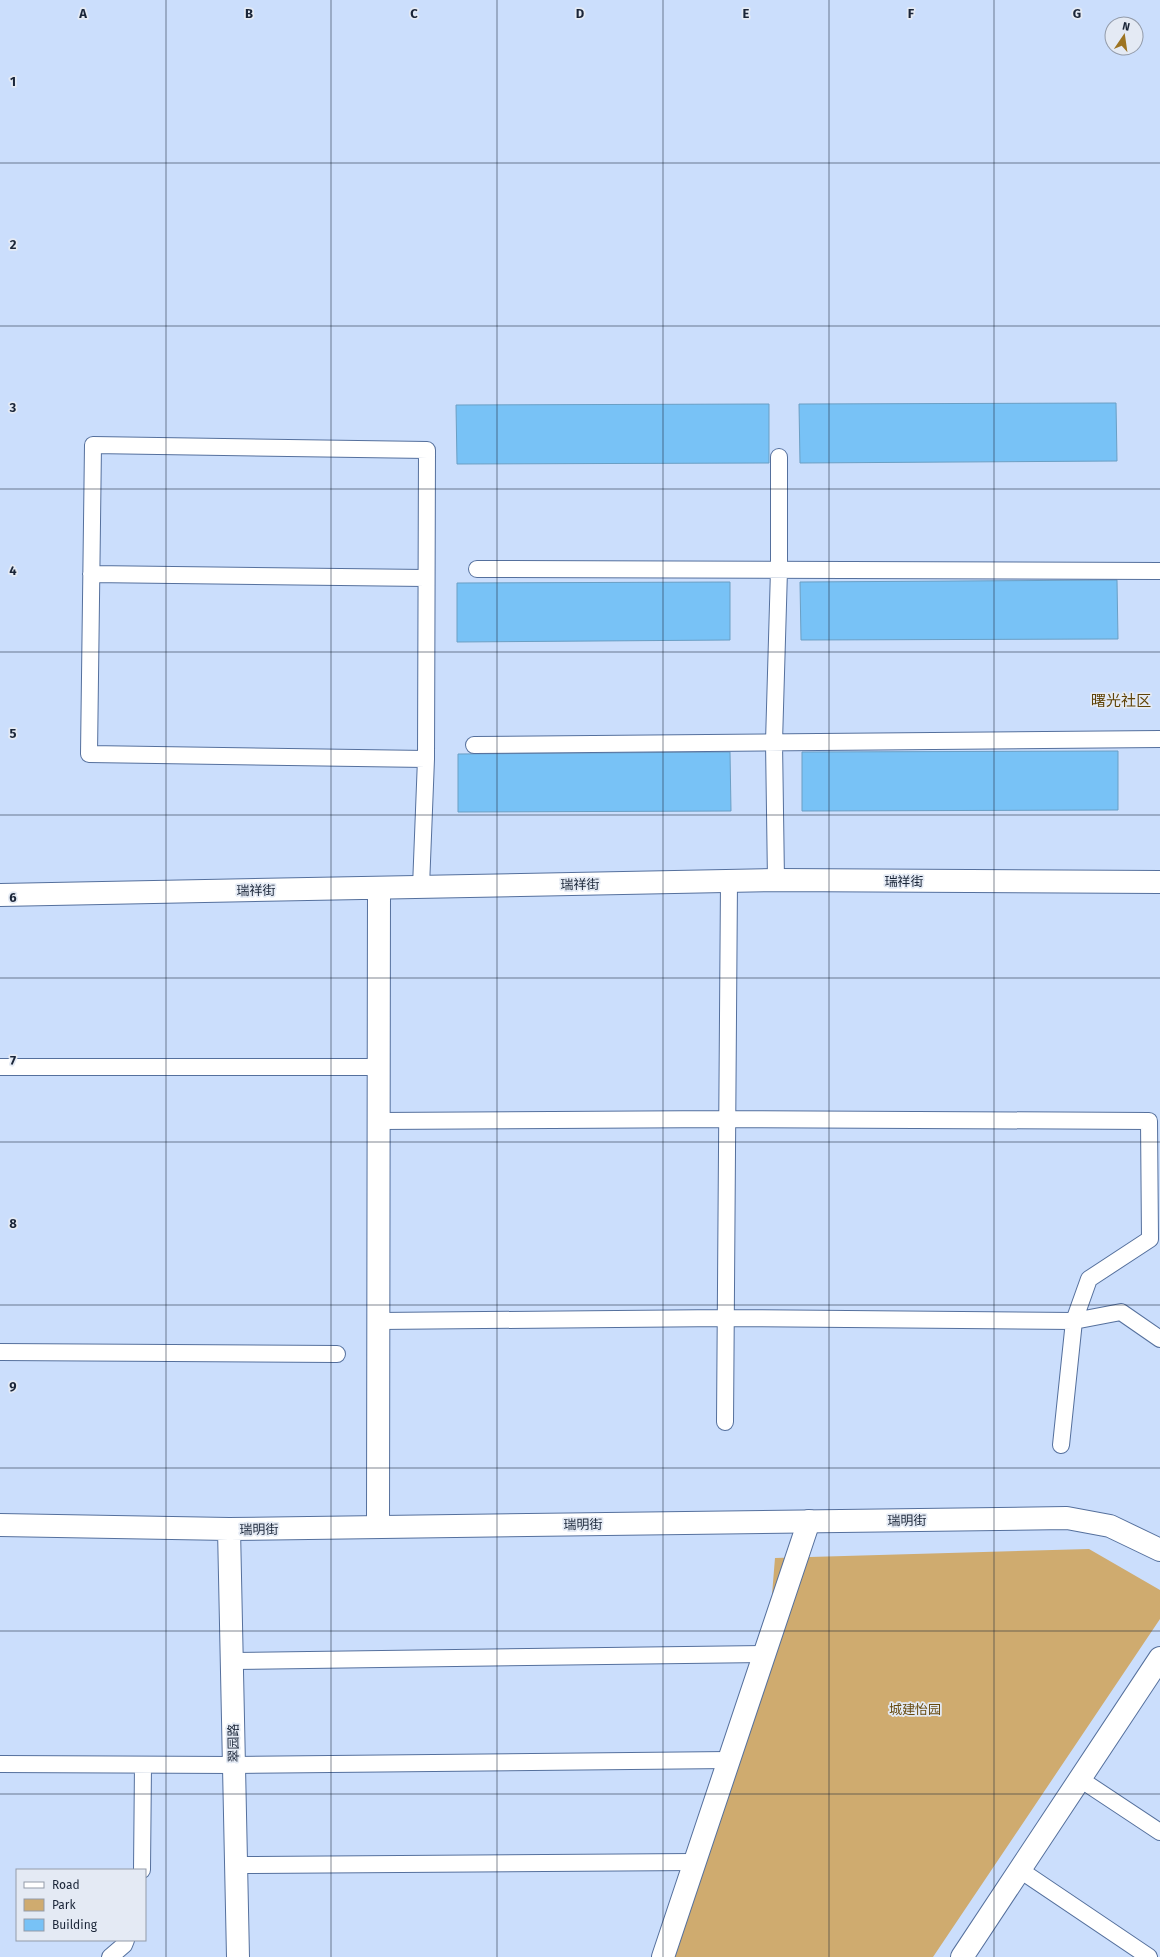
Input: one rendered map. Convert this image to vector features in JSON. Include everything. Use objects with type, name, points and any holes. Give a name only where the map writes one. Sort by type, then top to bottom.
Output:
[{"type":"street","name":"瑞祥街","points":[[0,895],[776,880],[1160,882]]},
{"type":"street","points":[[378,1527],[379,888]]},
{"type":"street","name":"瑞明街","points":[[0,1525],[229,1529],[1068,1518],[1110,1526],[1160,1550]]},
{"type":"street","points":[[663,1957],[809,1521]]},
{"type":"street","name":"翠园路","points":[[229,1529],[238,1957]]},
{"type":"street","points":[[967,1955],[1020,1870],[1160,1658]]},
{"type":"lane","points":[[421,887],[426,759],[427,450],[93,444],[89,754],[426,759]]},
{"type":"lane","points":[[776,880],[774,742],[779,570],[779,457]]},
{"type":"lane","points":[[477,569],[1160,571]]},
{"type":"lane","points":[[91,574],[426,578]]},
{"type":"lane","points":[[474,745],[1160,739]]},
{"type":"lane","points":[[725,1422],[729,881]]},
{"type":"lane","points":[[0,1067],[379,1067]]},
{"type":"lane","points":[[379,1121],[727,1119],[1149,1121],[1155,1193],[1150,1239],[1089,1280],[1074,1321],[1061,1445]]},
{"type":"lane","points":[[379,1321],[726,1318],[1074,1321],[1121,1312],[1160,1339]]},
{"type":"lane","points":[[0,1352],[337,1354]]},
{"type":"lane","points":[[232,1661],[765,1654]]},
{"type":"lane","points":[[0,1764],[234,1766],[729,1760]]},
{"type":"lane","points":[[142,1869],[143,1765]]},
{"type":"lane","points":[[1080,1779],[1160,1832]]},
{"type":"lane","points":[[237,1865],[695,1862]]},
{"type":"lane","points":[[1020,1870],[1149,1957]]},
{"type":"lane","points":[[110,1957],[124,1945],[126,1941]]},
{"type":"green space","name":"城建怡园","points":[[1089,1549],[1160,1590],[1160,1619],[933,1957],[660,1957],[766,1668],[775,1558]]},
{"type":"building","points":[[1116,403],[1117,461],[800,463],[799,404]]},
{"type":"building","points":[[769,404],[769,463],[457,464],[456,405]]},
{"type":"building","points":[[1117,580],[1118,639],[801,640],[800,582]]},
{"type":"building","points":[[730,582],[730,640],[457,642],[457,583]]},
{"type":"building","points":[[1118,751],[1118,810],[802,811],[802,752]]},
{"type":"building","points":[[730,752],[731,811],[458,812],[458,754]]},
{"type":"district","name":"曙光社区","points":[[1121,701]]}]
